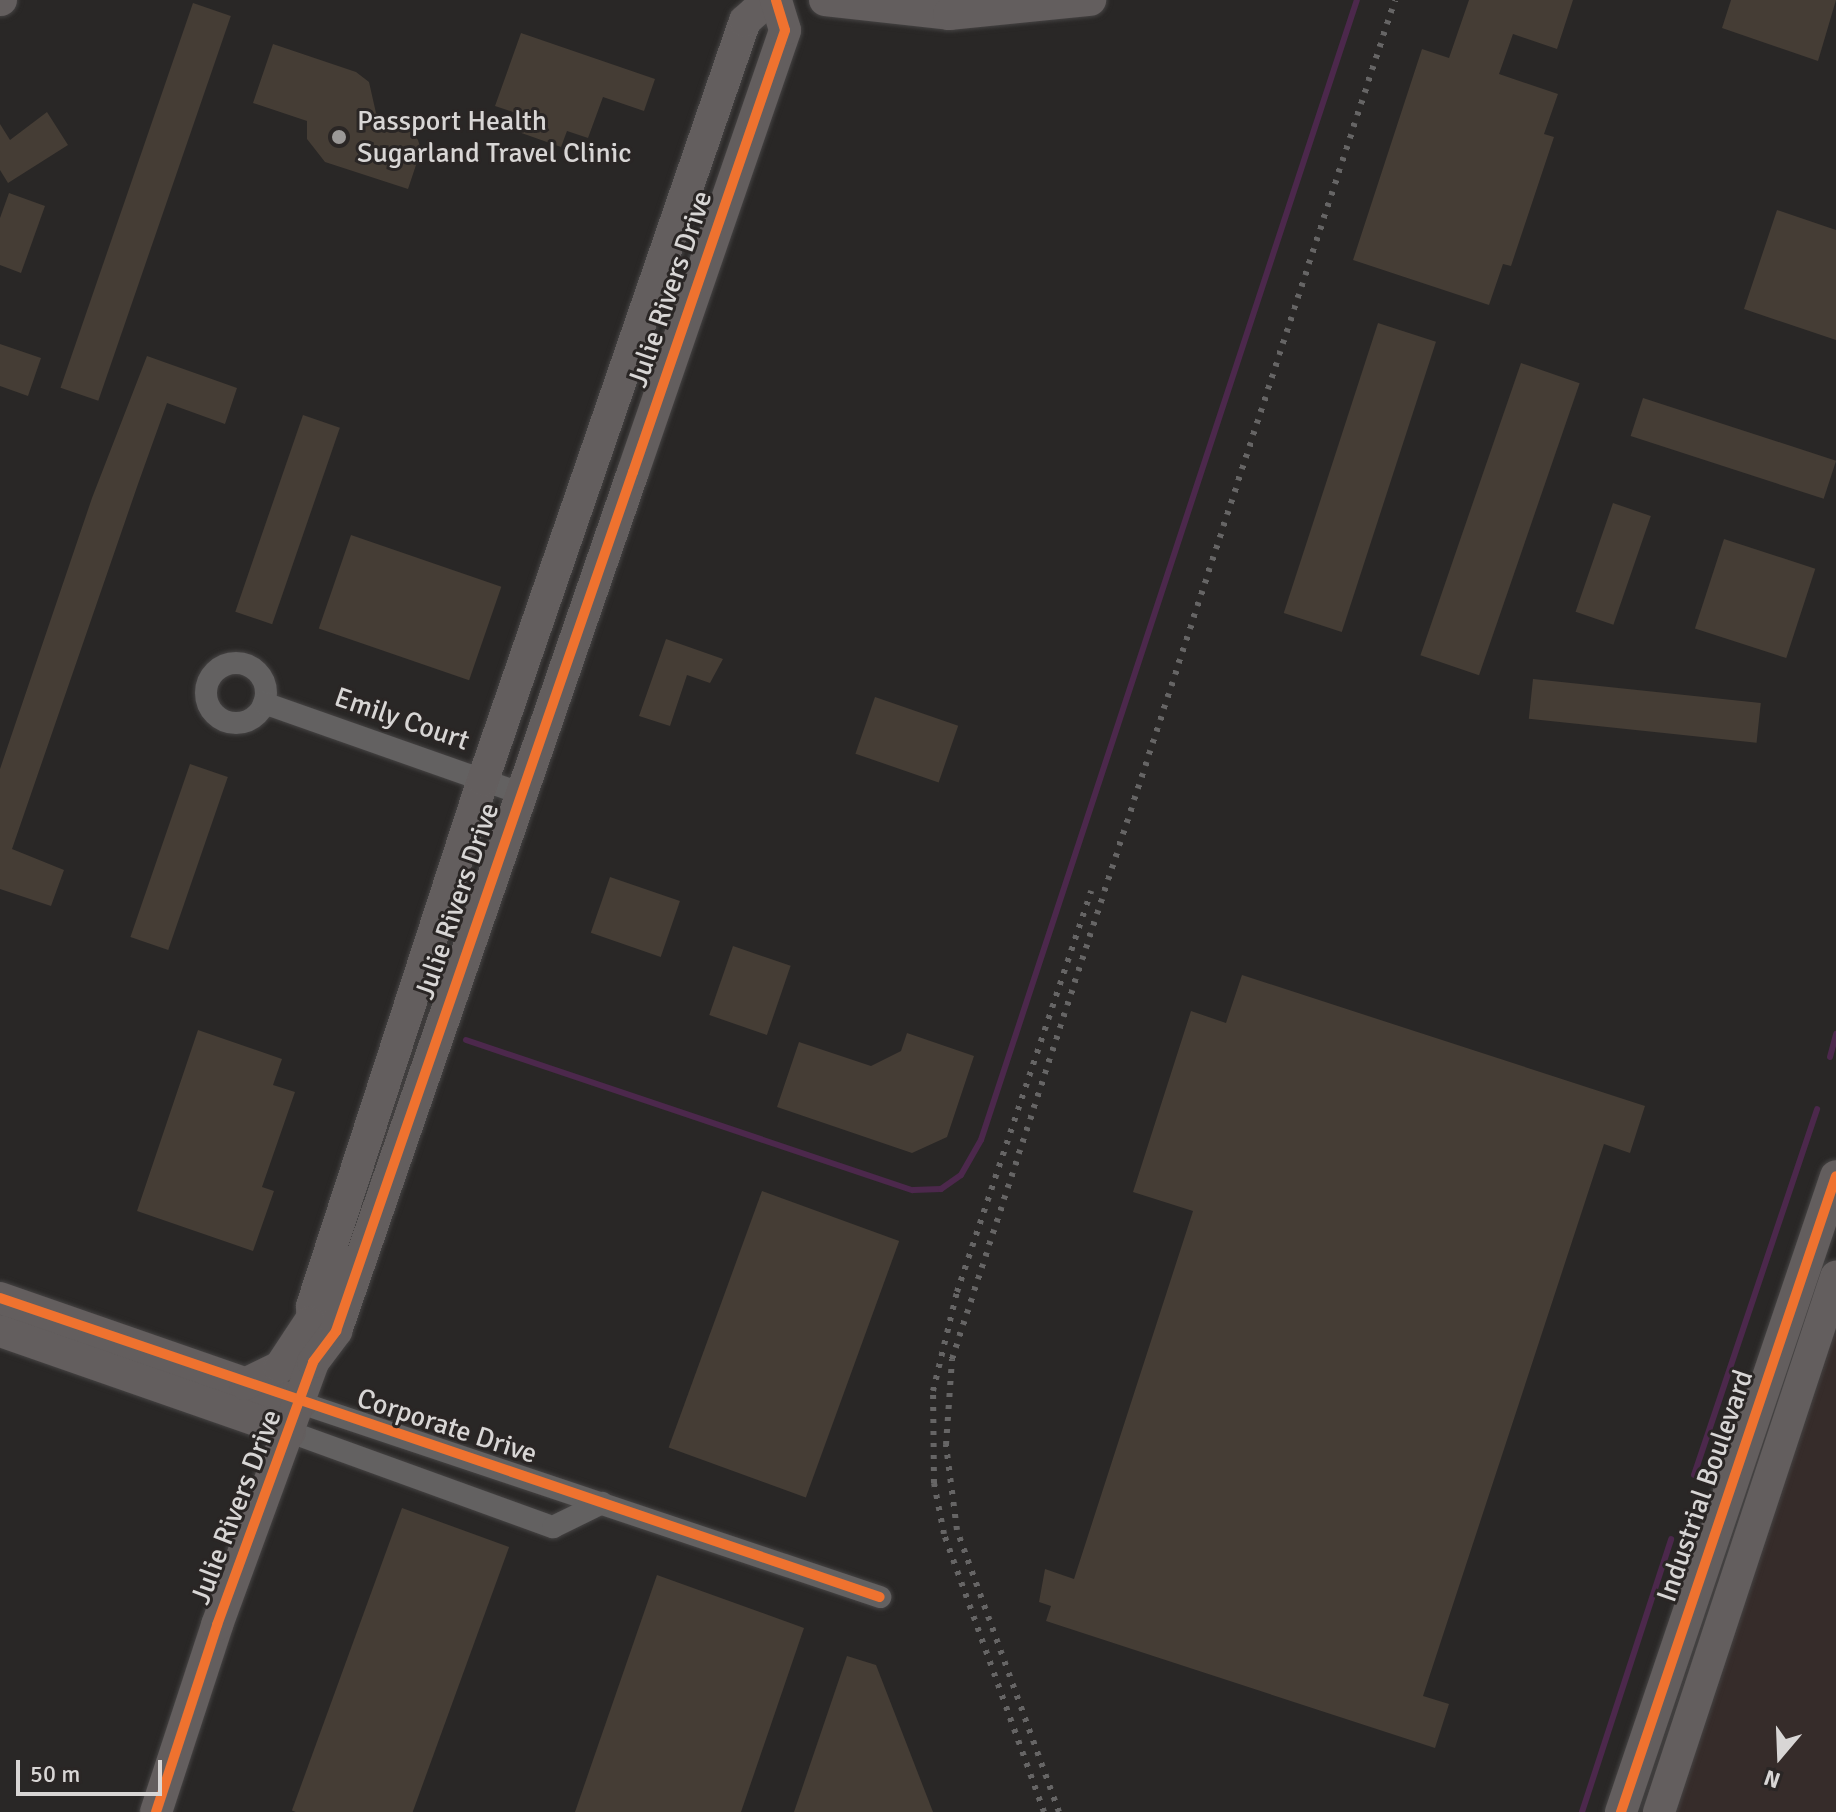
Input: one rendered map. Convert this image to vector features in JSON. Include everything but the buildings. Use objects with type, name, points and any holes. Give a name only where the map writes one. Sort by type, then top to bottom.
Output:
[{"type":"street","name":"Julie Rivers Drive","points":[[313,1362],[309,1323],[483,780],[745,21],[768,0]]},
{"type":"street","name":"Julie Rivers Drive","points":[[156,1812],[217,1625],[296,1418],[313,1362],[336,1331],[785,30],[776,0]]},
{"type":"street","points":[[825,0],[949,14],[1090,0]]},
{"type":"street","points":[[595,461],[633,472]]},
{"type":"street","name":"Emily Court","points":[[264,703],[520,793]]},
{"type":"street","points":[[430,945],[461,963]]},
{"type":"street","name":"Industrial Boulevard","points":[[1621,1812],[1836,1176]]},
{"type":"street","points":[[1659,1812],[1836,1277]]},
{"type":"street","name":"Corporate Drive","points":[[0,1298],[245,1384],[296,1418],[377,1462],[553,1527],[602,1503]]},
{"type":"street","points":[[245,1384],[280,1367],[309,1323]]},
{"type":"street","name":"Corporate Drive","points":[[0,1331],[296,1418],[386,1431],[880,1597]]},
{"type":"street","points":[[377,1462],[386,1431]]},
{"type":"shaded area","points":[[1836,1300],[1836,1812],[1670,1812]]},
{"type":"waterway","points":[[466,1040],[913,1190],[941,1189],[961,1175],[981,1140],[1357,0]]},
{"type":"waterway","points":[[1830,1057],[1836,1034]]},
{"type":"waterway","points":[[1694,1475],[1817,1109]]},
{"type":"waterway","points":[[1582,1812],[1671,1539]]},
{"type":"railway","points":[[1059,1812],[957,1530],[946,1445],[952,1359],[1395,0]]},
{"type":"railway","points":[[1044,1812],[944,1534],[934,1483],[933,1391],[957,1292],[1091,891]]},
{"type":"cycle path","points":[[156,1812],[217,1625],[313,1362],[336,1331],[785,30],[776,0]]},
{"type":"cycle path","points":[[1621,1812],[1836,1176]]},
{"type":"cycle path","points":[[0,1298],[880,1597]]},
{"type":"place","name":"Passport Health Sugarland Travel Clinic","points":[[339,137]]}]
